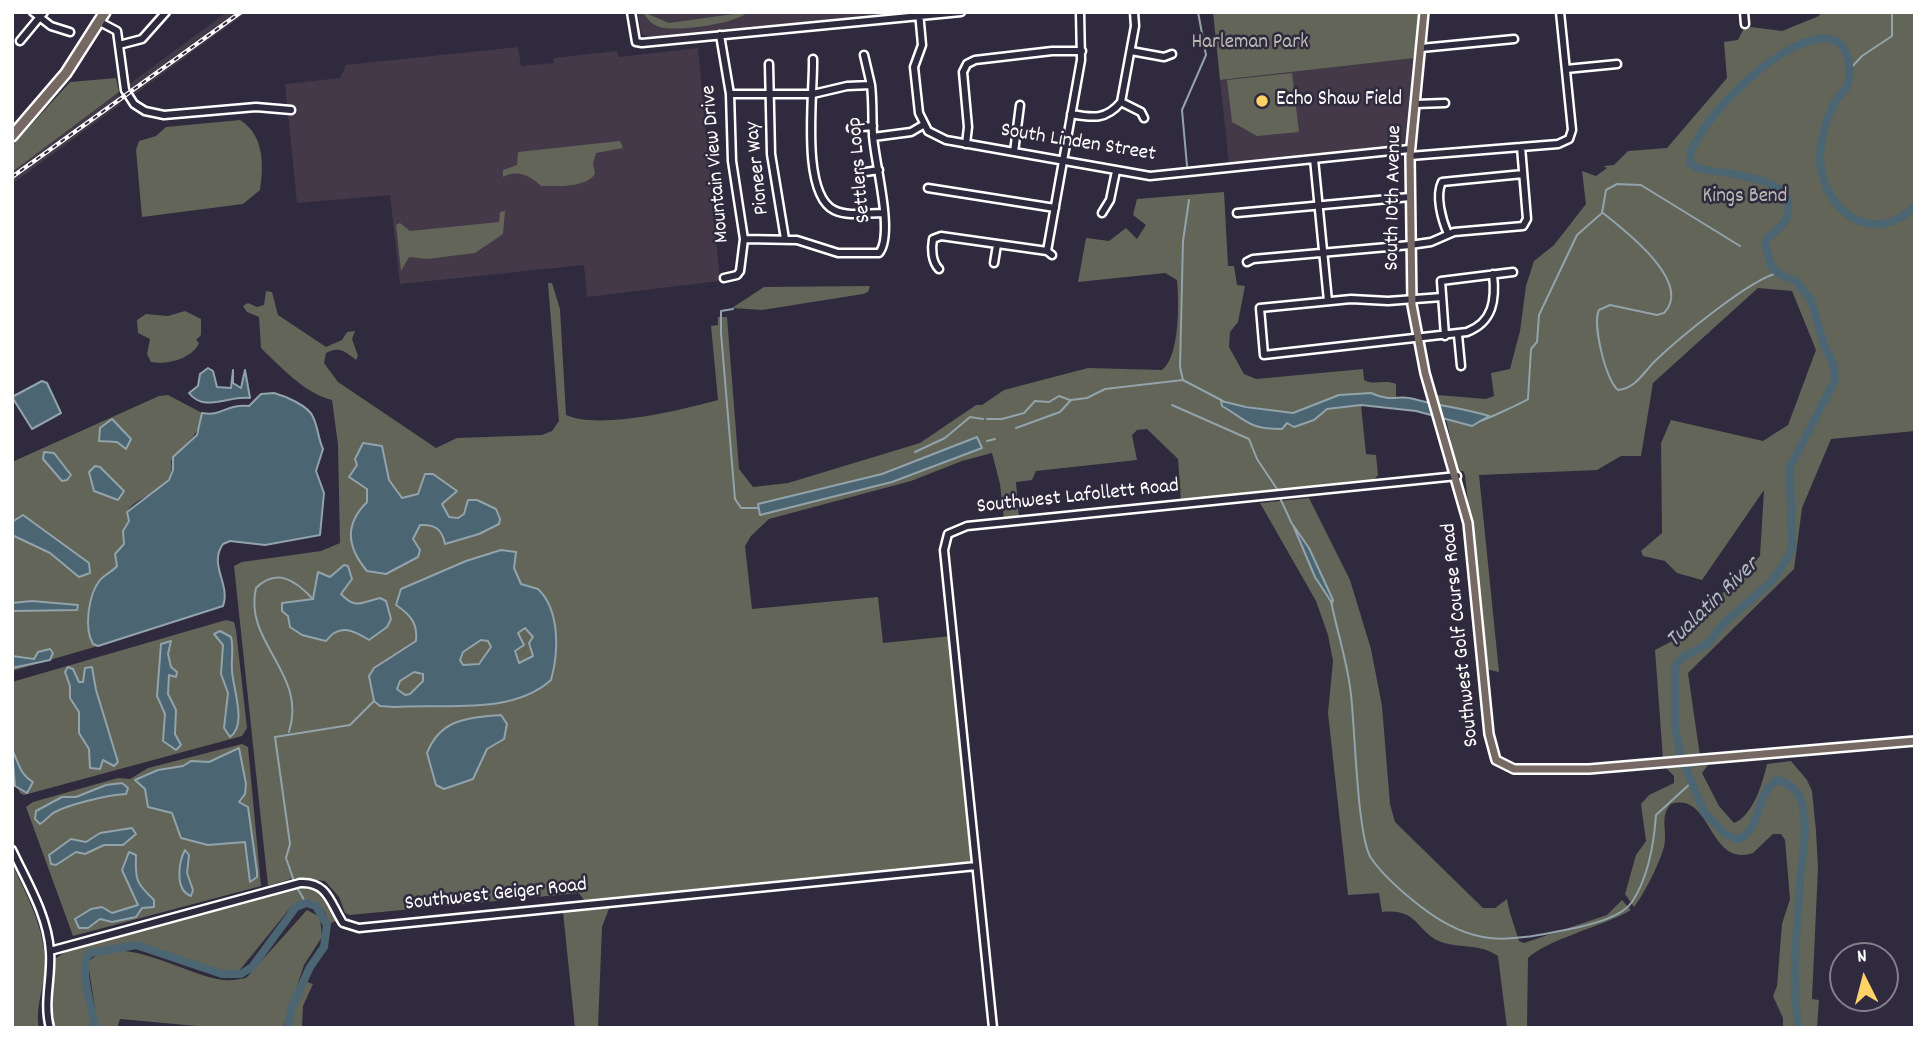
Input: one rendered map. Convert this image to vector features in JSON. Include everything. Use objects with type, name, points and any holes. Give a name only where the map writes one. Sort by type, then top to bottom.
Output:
[{"type":"highway","points":[[12,136],[53,90],[105,12]]},
{"type":"main road","name":"South 10th Avenue","points":[[1412,300],[1410,152],[1424,12]]},
{"type":"main road","name":"Southwest Golf Course Road","points":[[1412,300],[1416,339],[1457,476],[1468,523],[1493,754],[1500,764],[1514,769],[1599,769],[1915,741]]},
{"type":"street","points":[[119,45],[142,39],[166,12]]},
{"type":"street","points":[[631,12],[636,42],[961,12]]},
{"type":"street","points":[[939,269],[934,264],[933,239],[949,236],[1050,253],[1055,208],[1082,51],[1080,12]]},
{"type":"street","points":[[1071,114],[1103,117],[1112,113],[1121,102],[1131,51],[1134,12]]},
{"type":"street","points":[[1560,12],[1566,69],[1617,64]]},
{"type":"street","points":[[1744,12],[1745,24]]},
{"type":"street","points":[[20,41],[39,14],[54,28],[70,32]]},
{"type":"street","points":[[873,137],[897,135],[923,125],[919,113],[914,67],[922,45],[919,14]]},
{"type":"street","points":[[100,22],[117,31],[125,90],[134,104],[145,111],[164,115],[256,107],[291,110]]},
{"type":"street","name":"Mountain View Drive","points":[[720,35],[730,93],[732,161],[744,239],[740,271],[737,275],[724,278]]},
{"type":"street","points":[[1421,48],[1514,39]]},
{"type":"street","points":[[966,144],[968,127],[963,72],[967,64],[975,60],[1016,55],[1082,51]]},
{"type":"street","points":[[1131,51],[1164,57],[1172,54]]},
{"type":"street","points":[[864,55],[871,85]]},
{"type":"street","points":[[813,60],[811,151],[821,198],[830,208],[845,214],[882,213]]},
{"type":"street","name":"Pioneer Way","points":[[769,64],[771,154],[785,239]]},
{"type":"street","name":"South Linden Street","points":[[923,125],[934,136],[966,144],[1116,171],[1156,175],[1314,159],[1558,144],[1569,139],[1572,130],[1566,69]]},
{"type":"street","name":"Settlers Loop","points":[[730,93],[813,94],[847,86],[871,85],[873,137],[883,196],[882,213],[886,240],[879,253],[838,253],[785,239],[744,239]]},
{"type":"street","points":[[1121,102],[1141,112],[1144,118]]},
{"type":"street","points":[[1415,104],[1445,103]]},
{"type":"street","points":[[1014,152],[1020,105]]},
{"type":"street","points":[[851,128],[873,126]]},
{"type":"street","points":[[1247,262],[1253,259],[1410,245],[1431,242],[1448,234],[1526,224],[1521,147]]},
{"type":"street","points":[[1314,159],[1328,301]]},
{"type":"street","points":[[859,173],[879,170]]},
{"type":"street","points":[[1102,213],[1110,200],[1116,171]]},
{"type":"street","points":[[1448,234],[1442,218],[1440,184],[1445,181],[1523,174]]},
{"type":"street","points":[[928,188],[1055,208]]},
{"type":"street","points":[[1237,214],[1410,197]]},
{"type":"street","points":[[994,263],[998,245]]},
{"type":"street","points":[[1445,336],[1441,281],[1513,272]]},
{"type":"street","points":[[1442,297],[1328,301],[1260,308],[1264,355],[1458,335],[1476,328],[1489,315],[1494,298],[1493,274]]},
{"type":"street","points":[[1458,335],[1461,366]]},
{"type":"street","name":"Southwest Lafollett Road","points":[[993,1028],[944,550],[948,534],[967,526],[1457,476]]},
{"type":"street","points":[[12,850],[39,908],[50,951],[47,1009],[50,1028]]},
{"type":"street","name":"Southwest Geiger Road","points":[[50,951],[305,882],[327,894],[345,925],[359,928],[976,866]]},
{"type":"shaded area","points":[[227,12],[247,12],[134,95],[128,85]]},
{"type":"shaded area","points":[[638,12],[884,12],[884,15],[648,37],[641,34]]},
{"type":"shaded area","points":[[518,47],[521,66],[554,63],[554,58],[617,51],[619,57],[698,48],[720,281],[587,297],[584,265],[400,284],[390,195],[297,203],[285,84],[340,78],[346,65]]},
{"type":"shaded area","points":[[1415,58],[1404,146],[1229,165],[1220,80]]},
{"type":"shaded area","points":[[118,93],[121,104],[12,184],[12,170]]},
{"type":"green space","points":[[643,12],[669,23],[748,12],[732,20],[706,26],[668,28],[657,26]]},
{"type":"green space","name":"Harleman Park","points":[[1213,12],[1419,12],[1415,58],[1220,80]]},
{"type":"green space","name":"Kings Bend","points":[[1821,12],[1915,12],[1915,431],[1831,439],[1802,508],[1794,569],[1688,673],[1700,756],[1663,759],[1655,650],[1678,638],[1760,556],[1764,490],[1702,580],[1677,573],[1665,561],[1643,556],[1641,551],[1662,533],[1661,443],[1671,420],[1763,441],[1788,425],[1816,350],[1792,291],[1758,288],[1653,383],[1641,456],[1621,456],[1597,470],[1479,475],[1499,672],[1486,669],[1465,475],[1463,471],[1458,471],[1446,419],[1472,426],[1488,416],[1470,410],[1441,407],[1437,395],[1486,399],[1494,396],[1491,373],[1510,369],[1520,331],[1526,286],[1534,261],[1554,245],[1586,204],[1582,171],[1596,176],[1607,168],[1603,166],[1614,165],[1628,151],[1667,148],[1727,78],[1724,42],[1738,40],[1743,30],[1751,27],[1782,31],[1819,16]]},
{"type":"green space","name":"Echo Shaw Field","points":[[1292,73],[1299,132],[1257,136],[1232,122],[1227,80]]},
{"type":"green space","points":[[116,78],[119,92],[12,172],[12,146],[70,82]]},
{"type":"green space","points":[[240,120],[248,126],[258,142],[262,160],[260,190],[243,204],[142,217],[136,150],[139,141],[156,136],[166,127]]},
{"type":"green space","points":[[620,141],[623,148],[596,153],[593,163],[595,174],[585,182],[541,186],[524,175],[503,177],[503,170],[517,165],[518,152]]},
{"type":"green space","points":[[1224,192],[1228,266],[1234,266],[1237,285],[1245,286],[1238,322],[1230,332],[1229,347],[1244,374],[1256,379],[1363,369],[1364,380],[1396,384],[1396,399],[1387,400],[1371,393],[1339,395],[1293,413],[1233,404],[1222,406],[1238,416],[1283,424],[1314,420],[1327,409],[1361,405],[1366,454],[1376,455],[1378,475],[1371,483],[1181,501],[1178,459],[1147,429],[1137,430],[1132,435],[1137,460],[1036,471],[1032,480],[1016,482],[1019,518],[1004,519],[1000,484],[992,453],[962,461],[911,481],[769,519],[751,536],[745,546],[752,609],[878,597],[883,643],[951,636],[972,861],[584,900],[579,893],[350,915],[345,913],[339,897],[325,881],[294,878],[268,886],[234,566],[242,562],[321,551],[340,543],[338,445],[332,400],[312,392],[261,348],[259,317],[247,312],[243,306],[248,303],[257,307],[264,305],[266,291],[272,292],[278,315],[326,347],[342,340],[347,332],[355,331],[352,339],[358,356],[356,360],[345,352],[335,350],[326,353],[324,363],[338,382],[436,448],[457,438],[542,435],[552,431],[559,421],[548,283],[552,283],[560,309],[566,415],[581,419],[641,417],[718,400],[711,326],[718,325],[718,317],[727,317],[739,469],[753,487],[788,483],[920,443],[976,405],[982,405],[1004,390],[1088,368],[1162,370],[1168,363],[1175,341],[1178,314],[1177,280],[1165,273],[1078,282],[1086,238],[1109,241],[1126,228],[1137,239],[1146,225],[1133,215],[1137,199]]},
{"type":"green space","points":[[505,211],[503,234],[475,253],[427,259],[409,257],[401,271],[396,225],[400,223],[410,231],[499,222],[500,212]]},
{"type":"green space","points":[[870,286],[868,292],[863,294],[762,310],[732,308],[764,287]]},
{"type":"green space","points":[[185,311],[201,319],[201,335],[196,340],[199,343],[196,349],[178,360],[151,362],[147,354],[150,339],[138,333],[137,320],[146,314],[168,316]]},
{"type":"green space","points":[[168,395],[202,413],[200,422],[195,435],[171,461],[169,479],[127,511],[129,521],[123,531],[125,541],[115,556],[117,566],[91,601],[90,617],[95,645],[98,646],[12,671],[12,462],[159,396]]},
{"type":"green space","points":[[1309,498],[1350,580],[1371,649],[1382,706],[1390,804],[1395,822],[1483,908],[1495,908],[1507,899],[1519,941],[1524,943],[1607,915],[1622,900],[1631,910],[1548,945],[1528,958],[1527,1028],[1507,1028],[1498,956],[1478,948],[1444,943],[1428,934],[1404,914],[1382,912],[1379,893],[1348,895],[1328,713],[1333,661],[1328,635],[1316,601],[1260,503]]},
{"type":"green space","points":[[226,620],[234,622],[236,630],[247,728],[242,736],[24,795],[20,793],[12,774],[12,682]]},
{"type":"green space","points":[[242,744],[248,747],[261,886],[73,936],[26,807],[33,802],[118,778],[130,779],[148,768]]},
{"type":"green space","points":[[1791,761],[1807,780],[1812,791],[1816,831],[1818,868],[1812,999],[1819,1000],[1817,1028],[1783,1028],[1783,1018],[1773,996],[1777,986],[1782,924],[1790,899],[1785,840],[1781,834],[1773,834],[1753,853],[1738,855],[1727,850],[1718,841],[1695,808],[1684,803],[1671,804],[1665,814],[1664,847],[1643,894],[1634,907],[1625,894],[1636,855],[1646,841],[1641,804],[1649,795],[1674,783],[1674,776],[1666,768],[1708,765],[1702,773],[1719,806],[1734,823],[1752,806],[1767,764]]},
{"type":"green space","points":[[12,864],[35,914],[43,940],[45,968],[38,1013],[39,1028],[12,1028]]},
{"type":"green space","points":[[299,886],[321,892],[337,920],[330,924],[324,911],[314,902],[300,902],[291,907],[239,971],[223,972],[132,943],[86,953],[81,970],[94,1028],[55,1028],[51,1010],[56,958],[67,951]]},
{"type":"green space","points":[[610,906],[602,927],[598,1028],[575,1028],[563,912]]},
{"type":"green space","points":[[307,910],[320,917],[322,937],[304,965],[283,1028],[219,1028],[120,1019],[117,1028],[98,1028],[88,963],[100,954],[134,952],[210,977],[227,980],[246,978]]},
{"type":"green space","points":[[307,982],[313,984],[303,1006],[302,1028],[290,1028],[293,1009]]},
{"type":"water","points":[[208,368],[213,371],[217,387],[231,388],[233,370],[233,383],[241,388],[245,370],[250,398],[209,403],[195,399],[189,393],[198,386],[200,374]]},
{"type":"water","points":[[42,381],[47,383],[61,413],[32,429],[12,397]]},
{"type":"water","points":[[274,393],[302,405],[311,413],[316,425],[323,449],[316,471],[324,493],[320,535],[265,545],[230,541],[223,544],[218,559],[225,598],[223,606],[98,646],[93,644],[88,621],[90,603],[100,580],[117,566],[115,554],[124,544],[123,531],[129,521],[127,512],[169,480],[173,470],[173,457],[197,435],[202,413],[249,406],[261,394]]},
{"type":"water","points":[[1371,393],[1408,398],[1489,416],[1472,426],[1416,411],[1361,405],[1327,409],[1314,420],[1294,427],[1287,423],[1282,429],[1271,429],[1249,423],[1222,406],[1221,401],[1293,413],[1339,395]]},
{"type":"water","points":[[112,419],[131,439],[126,449],[117,442],[99,441],[100,428]]},
{"type":"water","points":[[977,437],[982,448],[892,482],[760,515],[758,504],[882,474]]},
{"type":"water","points":[[363,443],[382,446],[389,480],[402,498],[418,494],[425,474],[433,474],[457,491],[442,504],[449,517],[458,518],[464,514],[468,500],[477,500],[496,509],[499,524],[479,534],[445,544],[437,528],[420,525],[413,539],[420,550],[418,557],[386,574],[367,571],[355,553],[351,535],[355,519],[367,502],[367,489],[349,477],[357,465],[355,459]]},
{"type":"water","points":[[44,452],[54,453],[71,475],[67,480],[62,481],[43,459]]},
{"type":"water","points":[[95,466],[100,467],[124,491],[118,500],[94,491],[89,472]]},
{"type":"water","points":[[23,515],[89,563],[90,573],[79,577],[50,553],[12,535],[12,522]]},
{"type":"water","points":[[1293,525],[1309,548],[1332,603],[1315,577]]},
{"type":"water","points":[[501,550],[516,552],[514,568],[521,584],[538,589],[554,620],[556,644],[551,680],[535,691],[497,703],[476,706],[380,706],[374,701],[369,676],[374,668],[416,641],[412,620],[396,605],[401,589],[466,561]],"holes":[[[525,628],[533,637],[529,643],[533,656],[519,663],[515,651],[524,645],[518,633]],[[481,640],[488,641],[491,647],[479,664],[463,665],[460,660],[463,652]],[[414,672],[423,674],[423,681],[410,694],[405,695],[397,689],[400,681]]]},
{"type":"water","points":[[344,565],[348,566],[352,579],[341,594],[355,603],[380,598],[386,601],[391,619],[387,627],[369,640],[357,633],[341,630],[326,641],[302,635],[290,627],[288,616],[282,611],[282,603],[313,599],[318,572],[330,577]]},
{"type":"water","points":[[32,601],[78,605],[77,610],[12,611],[12,603]]},
{"type":"water","points":[[220,631],[231,637],[232,670],[239,715],[238,724],[230,737],[224,728],[228,693],[221,674],[223,645],[214,634]]},
{"type":"water","points":[[171,641],[168,654],[171,667],[177,672],[176,677],[169,675],[168,694],[176,710],[175,734],[181,745],[176,750],[163,741],[165,714],[157,696],[161,644]]},
{"type":"water","points":[[50,649],[53,653],[50,660],[12,668],[12,656],[34,659],[38,652]]},
{"type":"water","points":[[68,667],[73,669],[79,682],[83,682],[85,668],[92,667],[96,690],[118,762],[114,766],[103,760],[100,769],[90,768],[89,749],[79,733],[79,712],[70,698],[70,686],[65,672]]},
{"type":"water","points":[[501,715],[507,724],[504,739],[487,749],[473,779],[444,789],[436,785],[427,753],[440,733],[448,726],[467,719]]},
{"type":"water","points":[[239,748],[246,784],[245,794],[239,802],[248,807],[257,872],[257,877],[250,882],[245,842],[208,845],[181,838],[172,813],[148,807],[145,789],[135,780],[158,770],[183,766],[191,761],[209,762]]},
{"type":"water","points":[[12,750],[22,772],[33,782],[27,793],[15,786]]},
{"type":"water","points":[[122,783],[128,788],[126,794],[69,806],[53,813],[40,824],[35,819],[36,811],[62,797],[76,797],[106,785]]},
{"type":"water","points":[[132,828],[136,834],[123,845],[104,845],[85,854],[76,852],[56,865],[51,864],[49,855],[71,839],[86,842],[100,833]]},
{"type":"water","points":[[185,850],[189,855],[187,873],[193,890],[191,896],[182,888],[179,875]]},
{"type":"water","points":[[129,852],[136,855],[138,880],[154,900],[154,907],[142,908],[136,917],[112,922],[100,919],[88,928],[79,928],[75,919],[91,909],[102,907],[112,913],[138,905],[122,870]]},
{"type":"waterway","points":[[1187,166],[1182,110],[1206,55],[1198,12]]},
{"type":"waterway","points":[[1848,71],[1862,56],[1892,36],[1892,12]]},
{"type":"waterway","name":"Tualatin River","points":[[1799,1028],[1795,973],[1805,831],[1801,800],[1792,787],[1777,780],[1764,795],[1750,830],[1736,839],[1724,833],[1704,812],[1681,756],[1675,727],[1675,667],[1681,658],[1709,643],[1722,625],[1772,581],[1788,557],[1792,546],[1790,467],[1835,380],[1833,363],[1824,345],[1811,300],[1797,282],[1778,273],[1771,266],[1765,244],[1786,219],[1788,204],[1783,193],[1757,179],[1698,168],[1690,163],[1693,148],[1723,105],[1771,61],[1796,46],[1819,39],[1838,42],[1845,50],[1849,75],[1846,88],[1831,110],[1821,147],[1823,178],[1830,195],[1840,208],[1853,218],[1867,223],[1883,224],[1899,218],[1915,206]]},
{"type":"waterway","points":[[1480,421],[1528,399],[1531,349],[1537,342],[1539,315],[1577,235],[1602,213],[1606,190],[1617,184],[1641,185],[1740,246]]},
{"type":"waterway","points":[[1183,380],[1180,367],[1183,241],[1189,200]]},
{"type":"waterway","points":[[1603,213],[1652,257],[1670,287],[1671,300],[1664,313],[1657,315],[1610,305],[1599,310],[1597,327],[1601,352],[1613,385],[1618,390],[1634,383],[1666,351],[1715,311],[1750,286],[1778,273]]},
{"type":"waterway","points":[[733,309],[721,311],[721,333],[735,499],[741,508],[758,508]]},
{"type":"waterway","points":[[1016,428],[1060,412],[1071,400],[1087,398],[1105,389],[1183,380],[1223,401]]},
{"type":"waterway","points":[[987,419],[1002,419],[1024,413],[1035,401],[1049,402],[1059,396],[1070,400]]},
{"type":"waterway","points":[[1172,405],[1249,439],[1257,459],[1279,492]]},
{"type":"waterway","points":[[915,452],[945,438],[970,417],[983,419]]},
{"type":"waterway","points":[[987,441],[995,439]]},
{"type":"waterway","points":[[1280,498],[1292,524]]},
{"type":"waterway","points":[[289,732],[293,711],[290,692],[258,625],[254,608],[256,588],[271,578],[286,579],[313,599]]},
{"type":"waterway","points":[[1331,601],[1350,683],[1366,846],[1371,858],[1394,884],[1420,906],[1459,930],[1494,938],[1531,936],[1582,926],[1621,912],[1638,893],[1646,871],[1656,815],[1692,782]]},
{"type":"waterway","points":[[294,881],[286,858],[290,844],[275,737],[350,725],[374,701]]},
{"type":"waterway","points":[[296,886],[306,903]]},
{"type":"waterway","name":"Tualatin River","points":[[95,1028],[85,977],[86,959],[90,953],[136,945],[222,974],[241,974],[252,967],[296,907],[306,903],[316,906],[327,925],[324,947],[310,967],[291,1009],[288,1028]]},
{"type":"railway","points":[[12,177],[241,12]]},
{"type":"place","name":"Echo Shaw Field","points":[[1262,101]]}]
